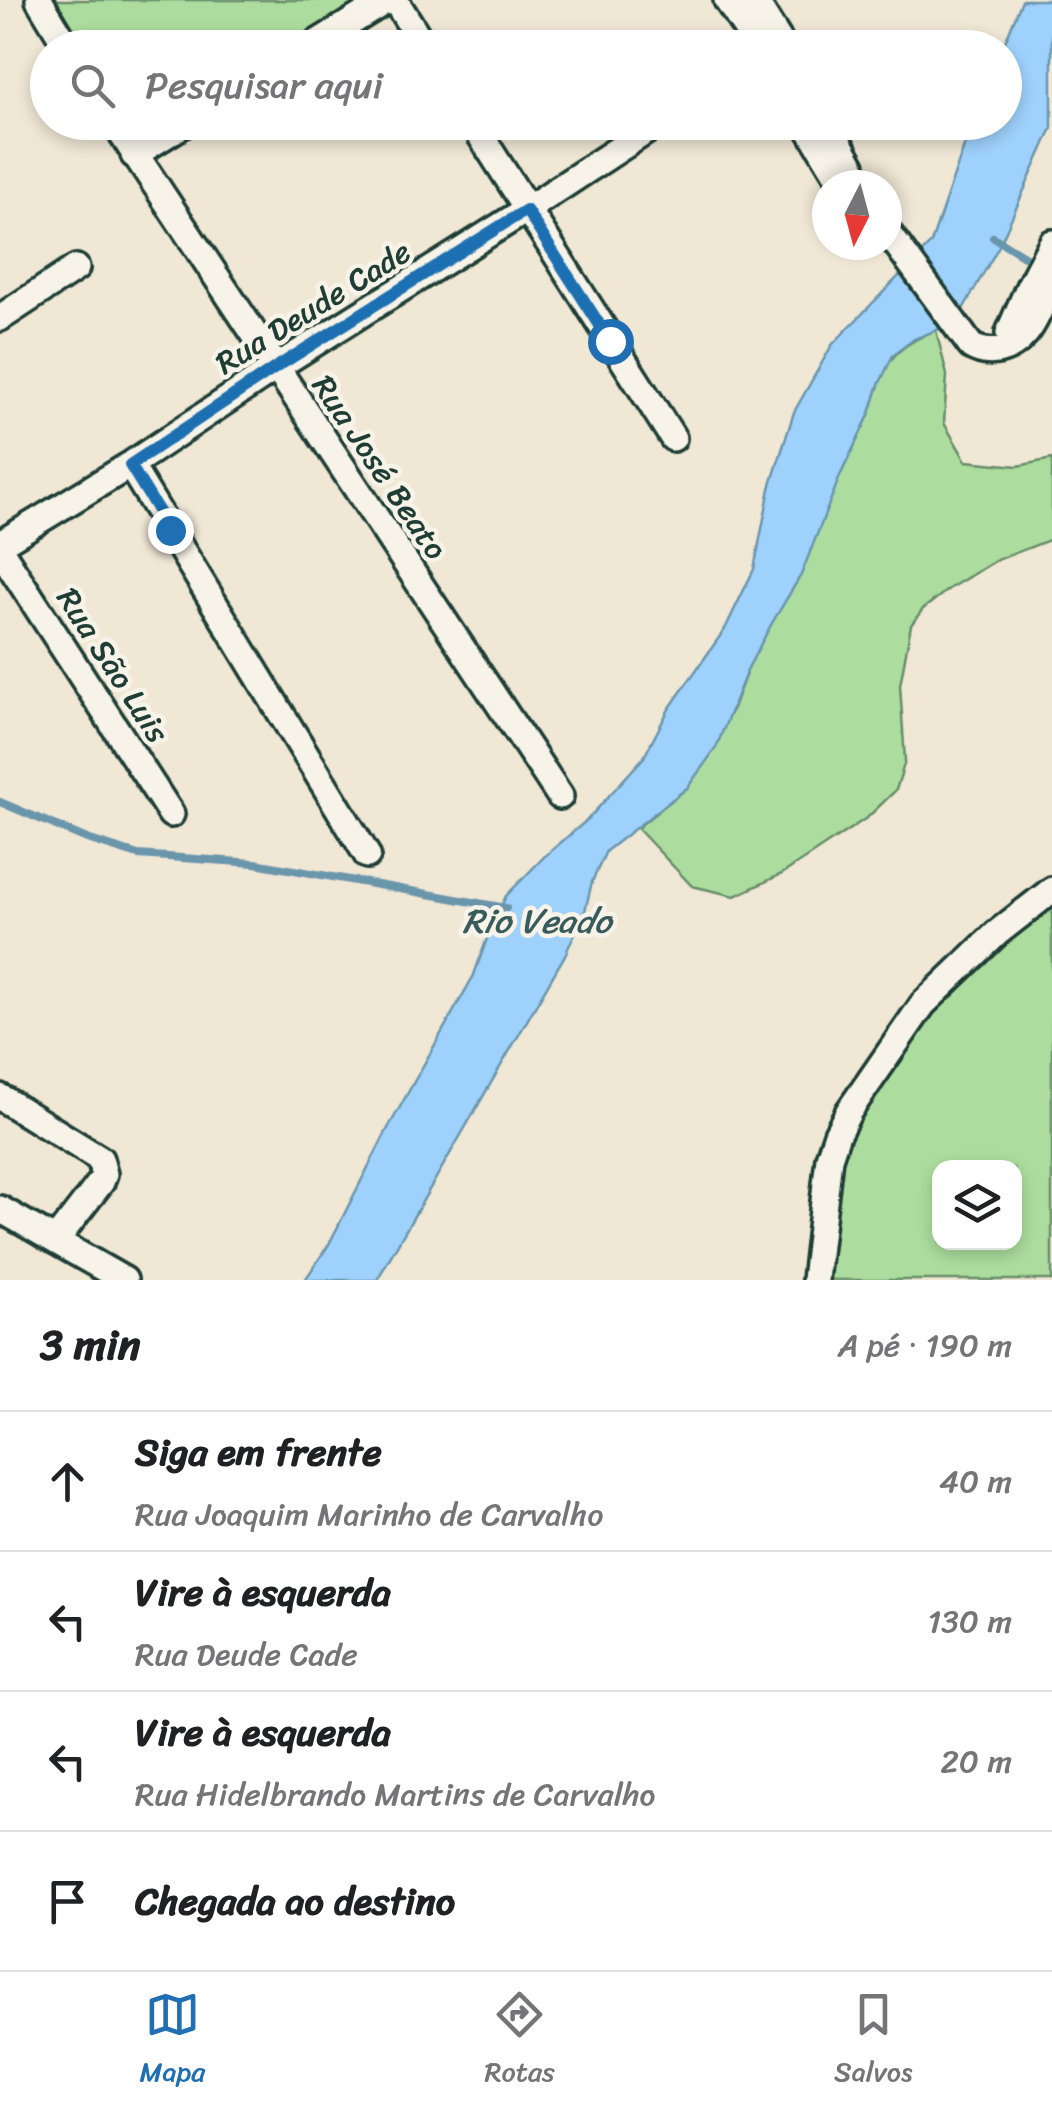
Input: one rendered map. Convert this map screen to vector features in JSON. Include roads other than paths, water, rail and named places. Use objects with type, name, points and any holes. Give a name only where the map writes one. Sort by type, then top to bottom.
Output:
[{"type":"street","points":[[39,0],[57,30]]},
{"type":"street","points":[[338,30],[387,0]]},
{"type":"street","points":[[395,0],[414,30]]},
{"type":"street","points":[[727,0],[758,30]]},
{"type":"street","points":[[754,0],[768,30]]},
{"type":"street","name":"Rua José Beato","points":[[125,140],[560,796]]},
{"type":"street","points":[[134,155],[158,140]]},
{"type":"street","points":[[483,140],[672,438]]},
{"type":"street","name":"Rua Deude Cade","points":[[0,547],[633,140]]},
{"type":"street","points":[[816,140],[834,170]]},
{"type":"street","points":[[837,140],[852,170]]},
{"type":"street","points":[[1006,348],[1010,328],[1052,243]]},
{"type":"street","points":[[902,251],[971,346],[981,352],[1006,348],[1024,335],[1052,283]]},
{"type":"street","points":[[2,314],[76,268]]},
{"type":"street","points":[[130,465],[367,855]]},
{"type":"street","name":"Rua São Luis","points":[[0,547],[171,814]]},
{"type":"street","points":[[815,1280],[828,1158],[849,1111],[923,1004],[996,933],[1052,890]]},
{"type":"street","points":[[0,1098],[100,1159],[104,1174],[101,1182],[56,1240]]},
{"type":"street","points":[[0,1209],[124,1280]]},
{"type":"water","name":"Rio Veado","points":[[1022,0],[1052,0],[1052,128],[999,246],[962,311],[942,328],[914,339],[893,355],[801,575],[748,668],[716,748],[687,788],[606,851],[565,955],[377,1280],[305,1280],[329,1244],[387,1130],[474,975],[506,896],[587,820],[644,757],[669,709],[725,629],[754,569],[770,488],[794,412],[832,345],[931,243],[966,140],[1022,140],[1022,30],[1010,30]]},
{"type":"waterway","points":[[993,237],[1032,261]]},
{"type":"waterway","points":[[0,802],[87,839],[138,855],[255,863],[506,908]]}]
